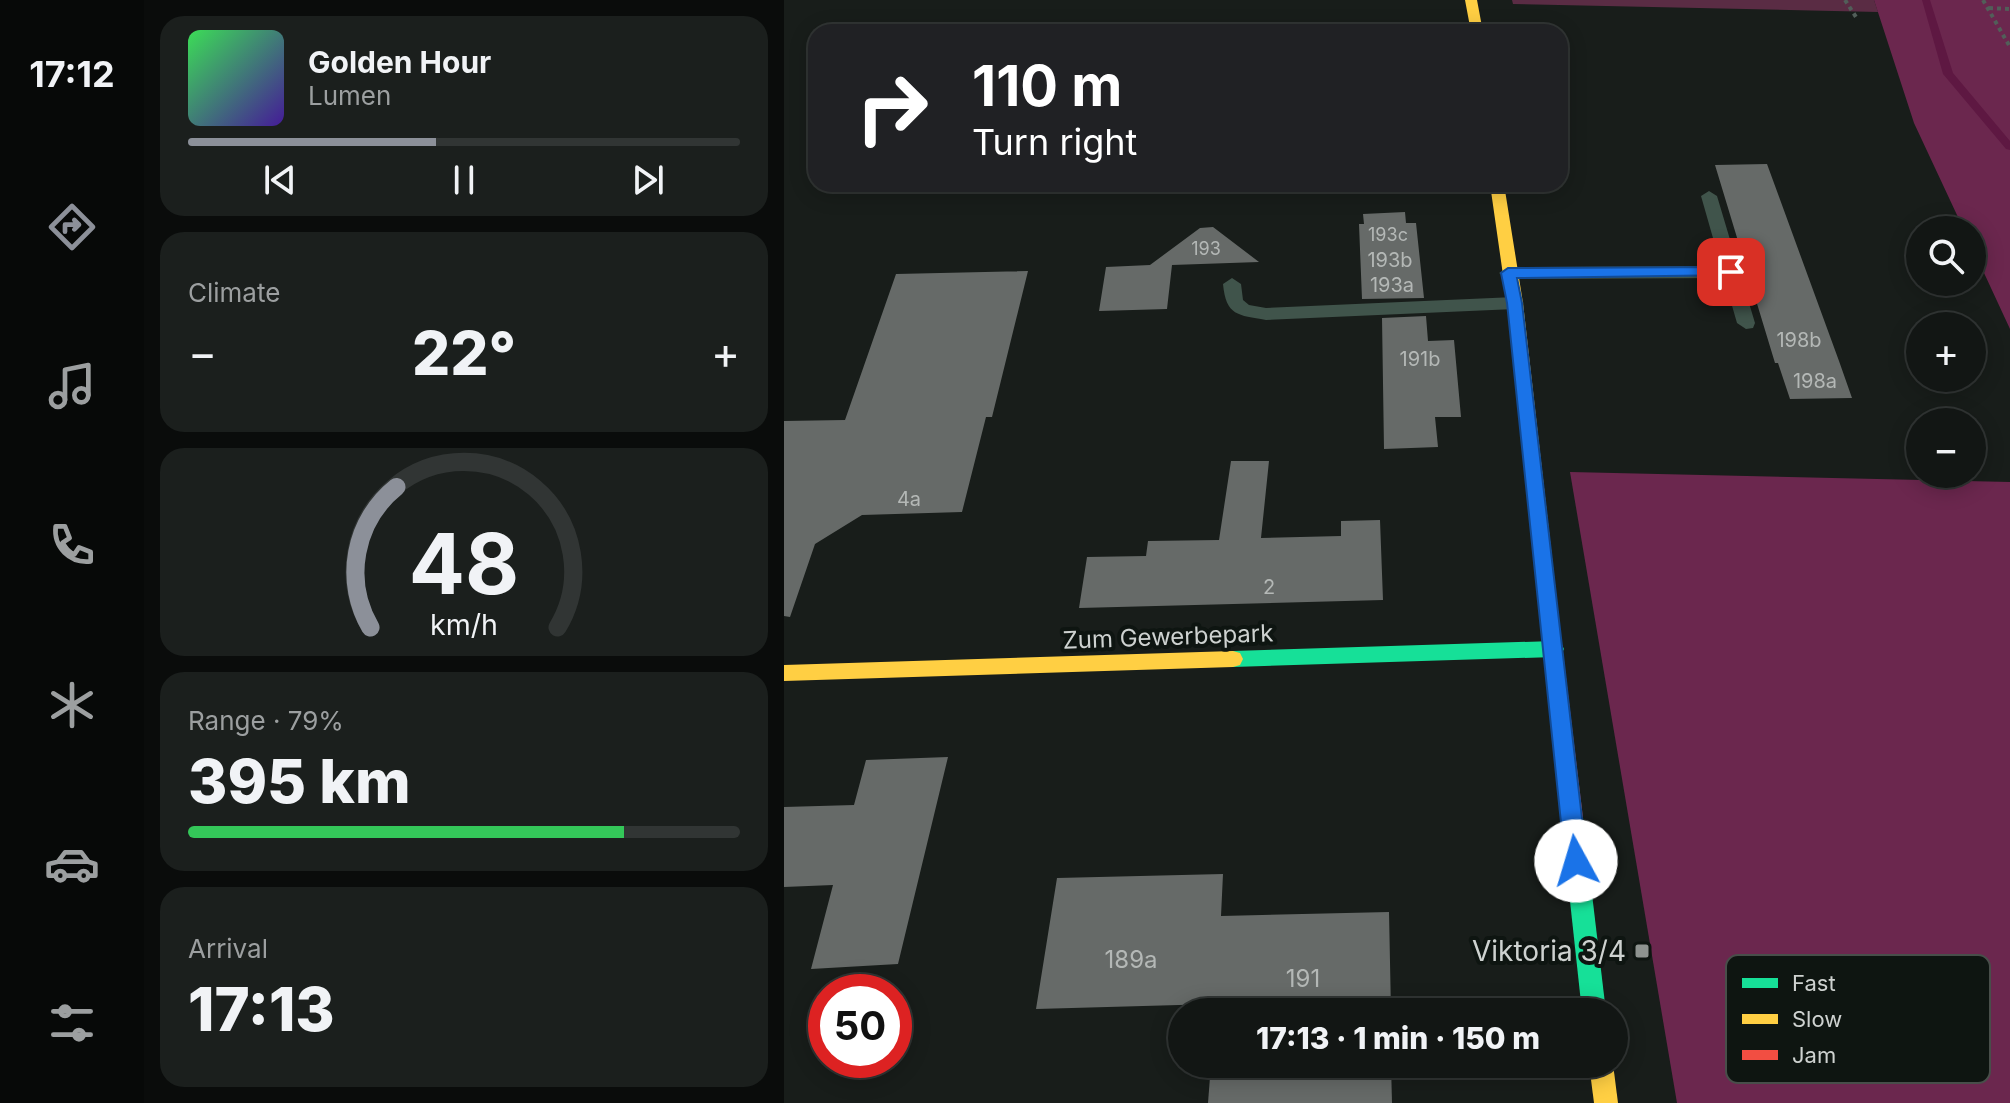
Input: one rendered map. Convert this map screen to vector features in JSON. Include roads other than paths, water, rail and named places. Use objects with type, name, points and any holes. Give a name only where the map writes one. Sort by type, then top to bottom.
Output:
[{"type":"main road","points":[[1471,0],[1476,24]]},
{"type":"main road","points":[[1498,192],[1515,303],[1592,998]]},
{"type":"main road","name":"Zum Gewerbepark","points":[[784,673],[1554,649]]},
{"type":"main road","points":[[1603,1078],[1606,1103]]},
{"type":"lane","points":[[1709,196],[1746,323]]},
{"type":"lane","points":[[1508,273],[1731,272]]},
{"type":"lane","points":[[1232,284],[1234,302],[1244,310],[1266,314],[1515,303]]},
{"type":"waterway","points":[[1926,0],[1948,74],[2010,147]]},
{"type":"place","name":"Viktoria 3/4","points":[[1642,951]]}]
